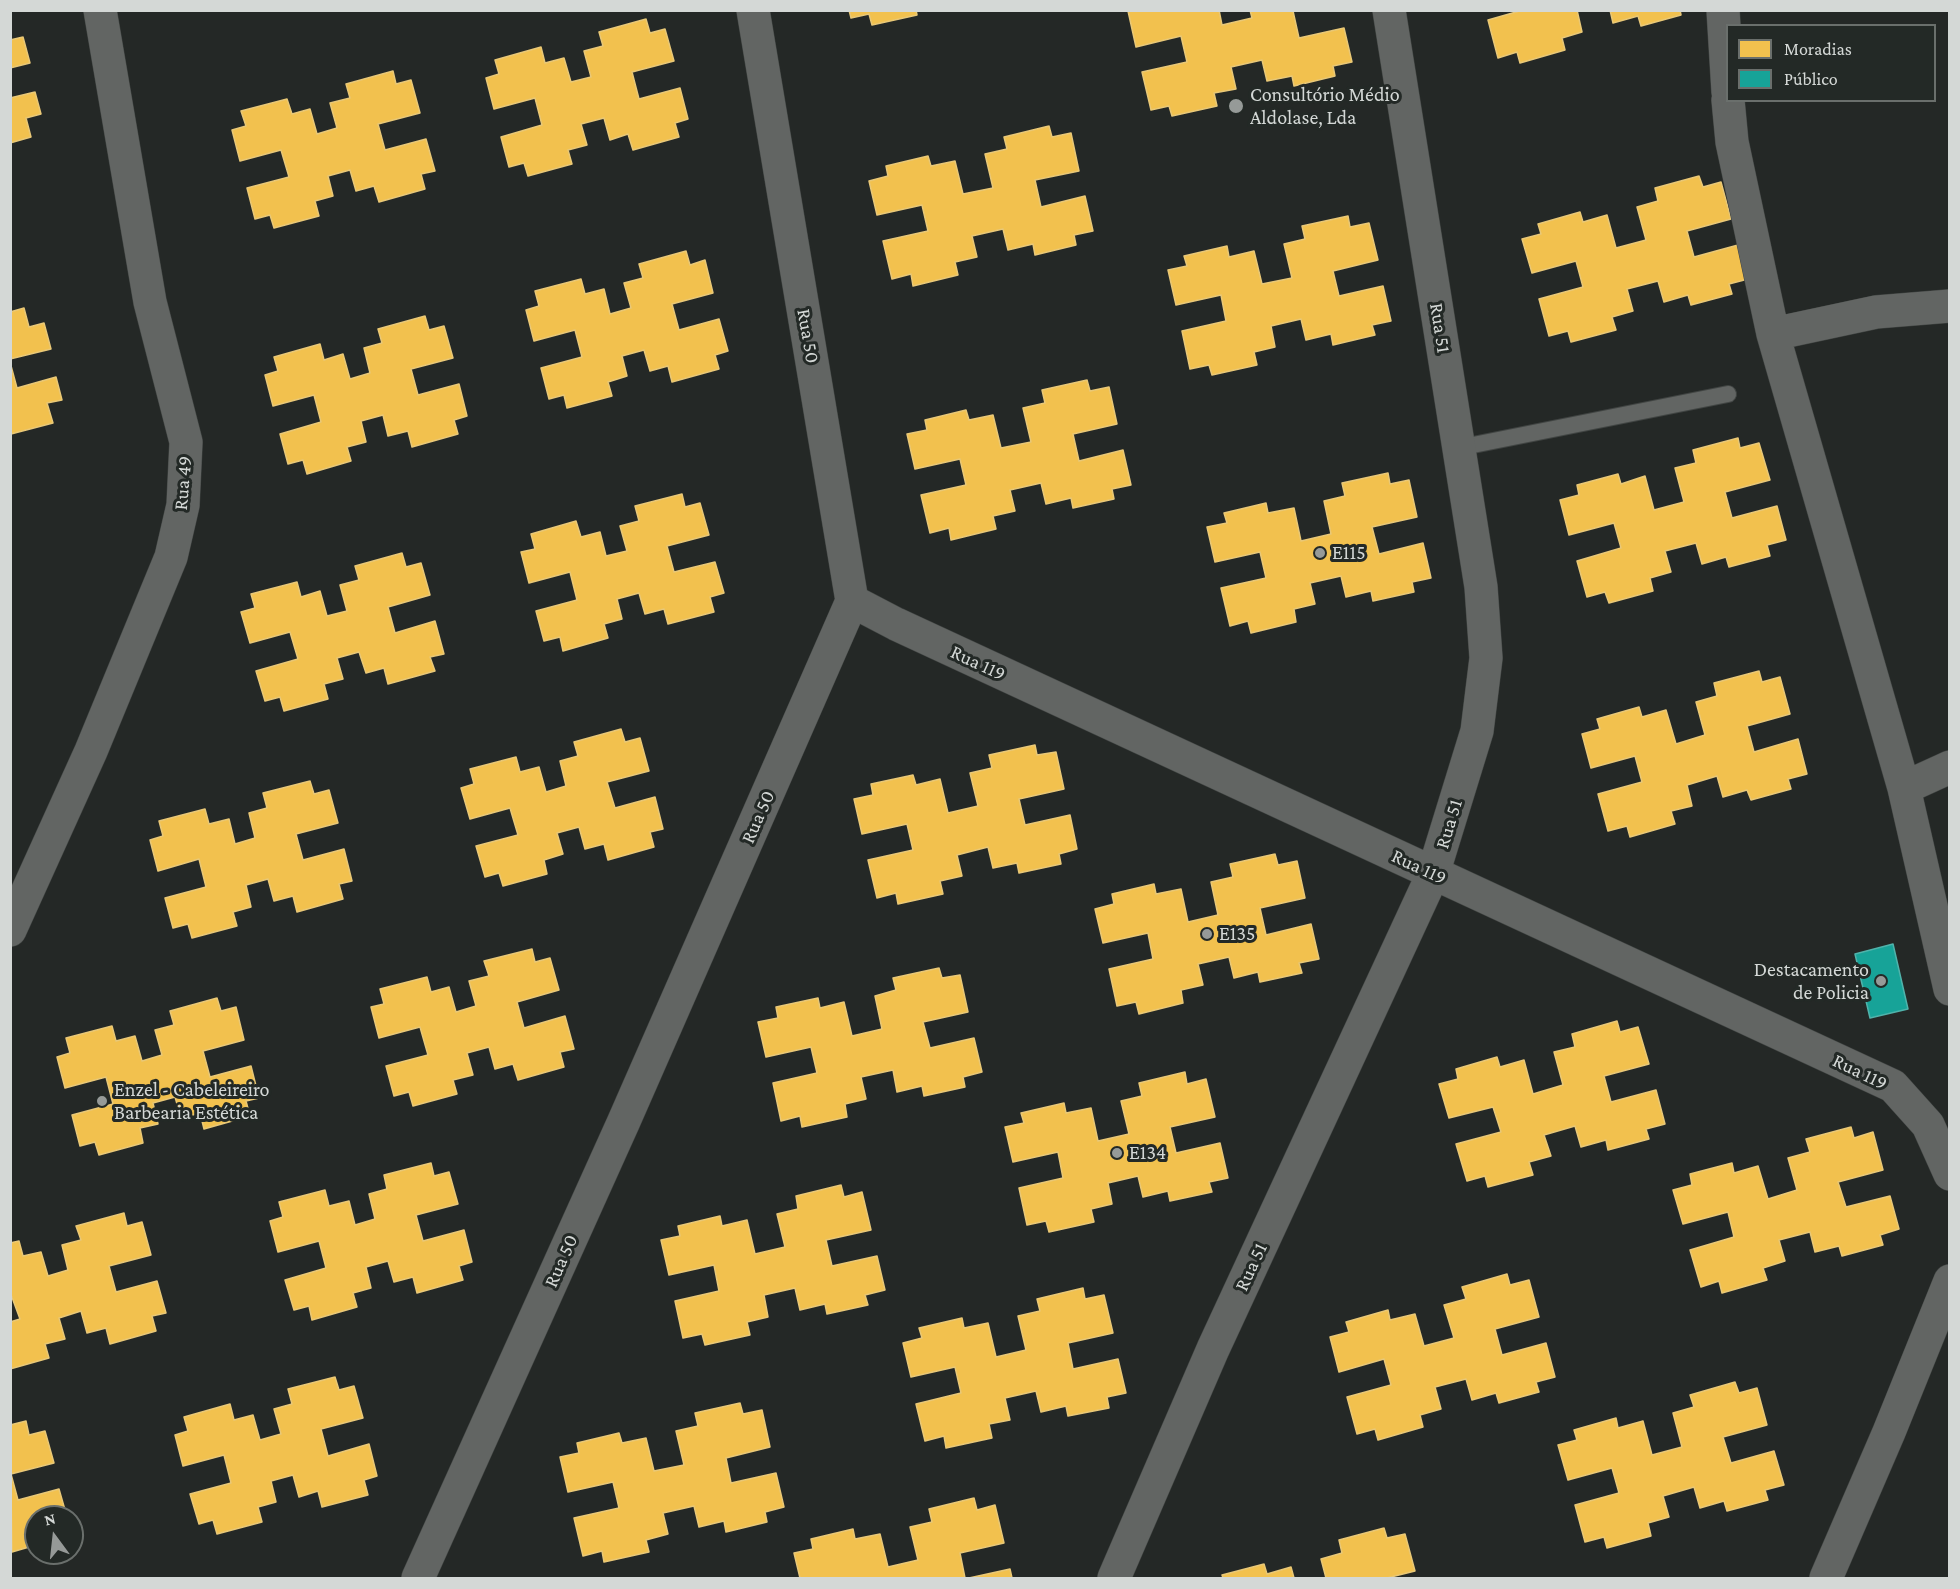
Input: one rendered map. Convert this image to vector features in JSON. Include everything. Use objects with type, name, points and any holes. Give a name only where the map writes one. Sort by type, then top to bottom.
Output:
[{"type":"street","name":"Rua 49","points":[[10,930],[91,751],[166,568],[183,505],[186,442],[150,302],[100,10]]},
{"type":"street","name":"Rua 50","points":[[418,1578],[624,1121],[852,601],[753,10]]},
{"type":"street","name":"Rua 51","points":[[1114,1578],[1213,1349],[1433,874],[1477,731],[1486,658],[1480,587],[1389,10]]},
{"type":"street","points":[[1723,10],[1726,59]]},
{"type":"street","points":[[1728,102],[1732,142],[1773,334],[1904,788],[1950,989]]},
{"type":"street","points":[[1773,334],[1876,312],[1950,306]]},
{"type":"street","name":"Rua 119","points":[[852,601],[896,624],[1893,1086],[1928,1125],[1950,1174]]},
{"type":"street","points":[[1904,788],[1950,767]]},
{"type":"street","points":[[1826,1578],[1889,1432],[1950,1281]]},
{"type":"lane","points":[[1458,448],[1728,394]]},
{"type":"building: Moradias","points":[[849,10],[916,10],[917,15],[872,25],[869,14],[851,18]]},
{"type":"building: Moradias","points":[[1219,10],[1222,25],[1252,18],[1250,10],[1296,10],[1293,11],[1299,38],[1344,28],[1352,62],[1333,66],[1335,76],[1294,86],[1292,76],[1267,81],[1262,60],[1231,67],[1236,89],[1214,93],[1217,106],[1172,116],[1169,106],[1151,110],[1142,72],[1187,62],[1181,36],[1136,47],[1128,11]]},
{"type":"building: Moradias","points":[[1523,10],[1577,10],[1582,32],[1562,38],[1565,50],[1520,63],[1517,52],[1498,58],[1488,20]]},
{"type":"building: Moradias","points":[[1610,10],[1680,10],[1681,15],[1641,26],[1638,16],[1613,23]]},
{"type":"building: Moradias","points":[[646,19],[650,33],[665,29],[674,61],[632,72],[639,99],[680,88],[688,119],[675,123],[679,137],[633,150],[628,134],[610,140],[604,118],[581,124],[587,145],[568,150],[572,164],[528,176],[524,163],[509,167],[501,137],[542,125],[535,98],[494,109],[486,78],[499,74],[495,60],[541,47],[545,63],[564,58],[571,82],[591,77],[584,51],[603,46],[599,32]]},
{"type":"building: Moradias","points":[[23,37],[30,63],[10,68],[10,40]]},
{"type":"building: Moradias","points":[[393,71],[396,84],[411,80],[420,113],[378,124],[385,150],[426,139],[435,171],[421,174],[425,189],[379,202],[374,186],[356,191],[350,170],[328,176],[333,196],[315,201],[319,216],[274,228],[270,215],[255,219],[247,188],[289,177],[281,150],[240,161],[232,130],[246,126],[241,111],[287,99],[292,114],[310,109],[317,134],[337,128],[330,103],[350,98],[346,84]]},
{"type":"building: Moradias","points":[[35,92],[41,114],[26,118],[31,137],[10,143],[10,98]]},
{"type":"building: Moradias","points":[[1049,126],[1052,137],[1071,133],[1079,171],[1035,180],[1041,207],[1085,196],[1093,231],[1074,235],[1076,245],[1035,255],[1033,244],[1008,250],[1003,229],[972,236],[977,257],[955,262],[958,275],[913,286],[911,274],[892,279],[883,241],[928,231],[922,205],[877,215],[869,181],[888,176],[886,166],[928,156],[931,166],[955,161],[963,194],[993,188],[985,154],[1007,149],[1004,137]]},
{"type":"building: Moradias","points":[[1699,176],[1703,187],[1721,182],[1731,219],[1687,231],[1694,257],[1738,245],[1748,279],[1729,284],[1732,294],[1691,305],[1688,295],[1664,302],[1658,281],[1627,289],[1633,311],[1612,317],[1616,330],[1571,342],[1568,331],[1549,336],[1539,299],[1583,287],[1576,261],[1532,273],[1522,239],[1541,234],[1538,224],[1580,212],[1583,222],[1607,215],[1616,248],[1646,240],[1637,207],[1658,201],[1655,188]]},
{"type":"building: Moradias","points":[[1348,216],[1350,227],[1369,223],[1378,260],[1333,271],[1339,296],[1383,286],[1391,321],[1372,325],[1375,335],[1333,345],[1331,334],[1306,340],[1301,319],[1271,326],[1275,347],[1254,352],[1257,365],[1212,375],[1209,365],[1190,369],[1182,331],[1226,321],[1221,295],[1176,305],[1168,270],[1187,266],[1184,256],[1227,246],[1229,257],[1254,251],[1262,284],[1292,278],[1284,244],[1305,239],[1302,226]]},
{"type":"building: Moradias","points":[[686,251],[690,265],[705,260],[713,293],[672,304],[679,330],[719,319],[728,351],[715,355],[719,369],[672,382],[668,366],[650,371],[644,350],[622,356],[627,376],[608,382],[612,396],[567,408],[564,395],[549,399],[541,368],[582,357],[575,330],[534,341],[526,310],[539,306],[535,291],[581,279],[585,294],[604,289],[610,314],[631,308],[624,283],[643,278],[639,264]]},
{"type":"building: Moradias","points":[[24,308],[29,327],[44,323],[51,349],[10,359],[10,312]]},
{"type":"building: Moradias","points":[[425,316],[429,330],[444,326],[453,358],[411,369],[418,395],[459,384],[467,416],[454,420],[458,434],[412,447],[408,431],[388,436],[383,415],[361,421],[366,442],[347,447],[351,461],[307,474],[303,460],[288,464],[280,434],[321,422],[314,395],[273,406],[265,375],[278,371],[274,357],[320,344],[324,360],[343,354],[350,379],[370,373],[364,348],[382,343],[378,329]]},
{"type":"building: Moradias","points":[[10,362],[17,388],[56,377],[62,400],[47,403],[53,423],[11,434]]},
{"type":"building: Moradias","points":[[1087,380],[1090,391],[1109,387],[1117,424],[1073,434],[1079,461],[1123,450],[1131,485],[1112,489],[1114,499],[1073,508],[1071,498],[1046,504],[1041,483],[1010,490],[1015,511],[993,516],[996,529],[951,540],[949,528],[930,533],[921,495],[966,485],[960,459],[915,469],[907,434],[927,430],[925,420],[966,410],[969,420],[993,415],[1001,448],[1031,442],[1023,408],[1045,403],[1042,390]]},
{"type":"building: Moradias","points":[[1738,438],[1740,448],[1759,443],[1770,480],[1725,492],[1732,518],[1777,506],[1786,540],[1767,545],[1770,556],[1729,567],[1726,557],[1702,564],[1696,543],[1665,551],[1671,572],[1650,578],[1653,591],[1609,603],[1605,592],[1587,597],[1577,561],[1621,548],[1614,523],[1569,535],[1560,500],[1579,495],[1577,485],[1618,474],[1621,484],[1645,476],[1654,510],[1684,502],[1675,468],[1696,463],[1693,450]]},
{"type":"building: Moradias","name":"E115","points":[[1388,473],[1390,484],[1409,480],[1417,517],[1372,527],[1379,554],[1423,543],[1431,578],[1412,582],[1414,592],[1373,601],[1371,591],[1346,597],[1341,576],[1310,583],[1315,604],[1294,609],[1296,622],[1251,633],[1248,621],[1230,626],[1221,588],[1266,578],[1260,552],[1215,562],[1207,527],[1227,523],[1224,513],[1266,503],[1268,513],[1294,508],[1301,541],[1331,534],[1324,501],[1345,496],[1342,483]]},
{"type":"building: Moradias","points":[[682,494],[685,507],[700,503],[709,535],[667,546],[674,572],[715,562],[724,593],[710,597],[714,612],[668,624],[664,609],[645,614],[639,593],[617,599],[622,619],[604,624],[608,638],[563,651],[560,637],[544,641],[536,611],[577,600],[570,572],[529,583],[521,552],[535,549],[531,534],[576,521],[581,537],[600,532],[606,556],[627,551],[620,526],[639,521],[635,506]]},
{"type":"building: Moradias","points":[[402,553],[406,567],[421,563],[430,595],[388,607],[395,633],[435,621],[444,654],[430,657],[435,671],[388,684],[384,668],[366,673],[359,652],[337,658],[343,679],[324,684],[328,699],[284,711],[280,697],[265,701],[256,671],[298,659],[290,632],[250,643],[241,612],[255,608],[251,594],[297,582],[301,597],[320,591],[327,616],[347,611],[340,585],[359,580],[355,566]]},
{"type":"building: Moradias","points":[[1759,671],[1762,682],[1780,677],[1790,714],[1747,726],[1754,752],[1798,739],[1807,774],[1788,779],[1791,789],[1751,800],[1747,790],[1723,797],[1717,776],[1687,785],[1692,806],[1671,811],[1675,824],[1630,837],[1627,826],[1608,831],[1598,794],[1642,782],[1635,756],[1591,768],[1582,734],[1600,729],[1597,719],[1639,707],[1642,717],[1666,710],[1676,744],[1705,735],[1696,702],[1717,696],[1714,683]]},
{"type":"building: Moradias","points":[[621,729],[625,742],[640,738],[649,771],[607,782],[615,808],[655,797],[663,829],[650,832],[654,847],[608,860],[604,844],[585,849],[579,827],[557,833],[563,854],[544,860],[547,874],[503,886],[499,873],[485,877],[476,846],[518,835],[510,808],[470,819],[461,788],[474,784],[470,769],[516,757],[520,772],[539,767],[546,792],[566,786],[560,761],[578,756],[574,742]]},
{"type":"building: Moradias","points":[[1035,745],[1037,755],[1056,752],[1064,789],[1019,799],[1025,825],[1070,815],[1077,849],[1059,854],[1061,864],[1019,873],[1017,863],[993,868],[988,847],[957,855],[962,876],[940,881],[943,894],[898,904],[896,893],[877,898],[868,860],[913,850],[907,824],[862,834],[854,799],[873,795],[871,784],[913,775],[916,785],[940,779],[948,813],[978,806],[970,773],[992,768],[989,755]]},
{"type":"building: Moradias","points":[[310,781],[314,794],[329,790],[338,823],[296,834],[303,860],[344,849],[352,881],[339,884],[343,899],[297,912],[293,896],[274,901],[268,879],[246,885],[251,907],[233,912],[237,926],[192,938],[188,924],[173,928],[165,898],[206,887],[199,859],[158,871],[150,840],[163,836],[159,821],[205,809],[209,824],[229,819],[235,844],[255,838],[249,813],[267,808],[263,793]]},
{"type":"building: Moradias","name":"E135","points":[[1275,854],[1278,865],[1297,861],[1305,898],[1260,908],[1266,935],[1311,924],[1319,959],[1299,963],[1302,973],[1260,982],[1258,972],[1234,978],[1229,957],[1198,964],[1203,985],[1181,990],[1183,1003],[1139,1014],[1136,1002],[1117,1006],[1109,969],[1153,959],[1148,933],[1103,943],[1095,909],[1114,904],[1112,894],[1154,884],[1156,894],[1181,889],[1188,922],[1218,915],[1211,882],[1233,877],[1230,864]]},
{"type":"building: Moradias","points":[[532,949],[535,962],[550,958],[559,990],[517,1002],[524,1028],[565,1016],[574,1049],[560,1052],[564,1067],[518,1080],[513,1064],[495,1069],[489,1047],[467,1053],[473,1075],[453,1080],[457,1094],[413,1106],[409,1092],[394,1096],[386,1066],[428,1055],[420,1027],[379,1038],[371,1007],[384,1004],[380,989],[427,977],[431,992],[449,987],[456,1012],[476,1006],[469,981],[489,976],[484,961]]},
{"type":"building: Moradias","points":[[939,968],[942,978],[960,975],[968,1012],[923,1022],[930,1048],[974,1038],[982,1072],[963,1077],[965,1087],[924,1096],[922,1086],[897,1092],[893,1070],[861,1077],[866,1099],[845,1104],[847,1117],[802,1127],[800,1116],[781,1121],[773,1083],[817,1073],[811,1047],[766,1057],[758,1022],[778,1018],[776,1007],[818,998],[820,1008],[844,1002],[852,1036],[882,1029],[875,996],[896,990],[893,978]]},
{"type":"building: Moradias","points":[[217,998],[221,1011],[236,1007],[244,1040],[203,1051],[210,1077],[251,1066],[259,1098],[246,1101],[250,1116],[204,1129],[200,1113],[181,1118],[175,1097],[153,1103],[158,1124],[140,1128],[143,1143],[99,1155],[95,1142],[80,1146],[72,1115],[113,1104],[106,1077],[65,1088],[57,1057],[70,1053],[66,1038],[112,1026],[116,1041],[135,1036],[142,1061],[162,1055],[155,1030],[174,1025],[170,1011]]},
{"type":"building: Moradias","points":[[1617,1021],[1620,1032],[1638,1027],[1649,1064],[1604,1076],[1611,1102],[1656,1090],[1665,1124],[1646,1129],[1649,1139],[1608,1150],[1606,1140],[1581,1147],[1575,1126],[1544,1135],[1551,1156],[1529,1162],[1533,1175],[1488,1187],[1485,1176],[1467,1181],[1456,1144],[1501,1132],[1493,1107],[1449,1118],[1439,1084],[1458,1079],[1456,1069],[1497,1057],[1500,1067],[1524,1060],[1533,1094],[1563,1085],[1554,1052],[1575,1047],[1572,1034]]},
{"type":"building: Moradias","name":"E134","points":[[1185,1072],[1187,1084],[1206,1079],[1215,1117],[1170,1127],[1176,1153],[1220,1143],[1228,1178],[1209,1182],[1212,1192],[1170,1201],[1168,1191],[1143,1197],[1138,1176],[1108,1183],[1112,1204],[1091,1209],[1094,1222],[1049,1232],[1046,1221],[1027,1225],[1019,1188],[1063,1178],[1058,1152],[1013,1162],[1005,1127],[1024,1123],[1021,1113],[1064,1103],[1066,1113],[1091,1108],[1098,1141],[1129,1134],[1121,1101],[1142,1096],[1139,1083]]},
{"type":"building: Moradias","points":[[1851,1127],[1854,1138],[1873,1132],[1883,1170],[1838,1182],[1846,1207],[1890,1196],[1899,1229],[1880,1235],[1883,1245],[1842,1256],[1839,1246],[1815,1252],[1810,1232],[1779,1240],[1785,1261],[1763,1268],[1767,1280],[1722,1293],[1719,1281],[1701,1287],[1690,1250],[1734,1237],[1728,1212],[1683,1224],[1673,1190],[1692,1185],[1690,1174],[1732,1163],[1734,1173],[1758,1166],[1768,1199],[1797,1190],[1788,1158],[1810,1152],[1806,1139]]},
{"type":"building: Moradias","points":[[431,1163],[434,1176],[449,1172],[458,1204],[416,1215],[423,1241],[464,1230],[472,1262],[459,1266],[463,1280],[417,1293],[413,1277],[394,1282],[388,1261],[366,1267],[371,1288],[353,1293],[357,1307],[312,1320],[309,1306],[294,1310],[285,1280],[326,1268],[319,1241],[278,1252],[270,1221],[283,1217],[279,1202],[325,1190],[329,1206],[349,1201],[355,1225],[375,1219],[369,1194],[387,1189],[384,1175]]},
{"type":"building: Moradias","points":[[841,1185],[844,1197],[862,1192],[871,1230],[826,1240],[832,1266],[877,1256],[885,1290],[865,1295],[868,1305],[827,1314],[825,1304],[800,1310],[795,1288],[764,1295],[768,1317],[747,1322],[750,1335],[705,1345],[702,1334],[683,1338],[675,1301],[719,1291],[714,1265],[669,1275],[661,1240],[680,1236],[678,1226],[720,1216],[722,1226],[747,1220],[755,1254],[785,1247],[777,1214],[798,1209],[796,1196]]},
{"type":"building: Moradias","points":[[124,1213],[127,1226],[142,1222],[151,1255],[109,1266],[116,1292],[157,1281],[166,1313],[152,1316],[156,1331],[110,1344],[106,1328],[87,1333],[81,1311],[59,1318],[65,1339],[45,1344],[49,1358],[10,1369],[10,1322],[20,1319],[10,1292],[10,1243],[19,1241],[23,1256],[41,1252],[48,1276],[68,1270],[62,1245],[81,1240],[76,1226]]},
{"type":"building: Moradias","points":[[1507,1274],[1510,1285],[1529,1280],[1539,1317],[1495,1329],[1502,1355],[1546,1343],[1555,1377],[1536,1382],[1539,1392],[1499,1403],[1496,1393],[1472,1400],[1466,1379],[1435,1387],[1441,1409],[1420,1415],[1423,1427],[1378,1440],[1375,1429],[1357,1434],[1347,1397],[1391,1385],[1384,1359],[1339,1372],[1330,1337],[1349,1332],[1346,1322],[1388,1310],[1390,1320],[1415,1314],[1424,1346],[1454,1338],[1444,1305],[1466,1299],[1462,1287]]},
{"type":"building: Moradias","points":[[1083,1288],[1085,1299],[1104,1295],[1113,1333],[1068,1343],[1073,1369],[1118,1359],[1126,1393],[1107,1397],[1109,1408],[1068,1416],[1066,1406],[1041,1412],[1036,1391],[1005,1398],[1010,1420],[989,1424],[992,1438],[946,1448],[944,1436],[925,1441],[916,1404],[961,1393],[955,1367],[911,1377],[903,1343],[922,1338],[919,1328],[962,1318],[964,1328],[988,1323],[996,1357],[1026,1350],[1018,1316],[1040,1311],[1037,1299]]},
{"type":"building: Moradias","points":[[335,1377],[339,1390],[354,1386],[363,1418],[321,1429],[328,1456],[369,1444],[377,1476],[364,1480],[368,1495],[322,1507],[318,1491],[299,1497],[293,1475],[271,1481],[276,1502],[258,1507],[262,1522],[217,1534],[213,1520],[199,1524],[190,1494],[231,1483],[224,1455],[183,1466],[175,1435],[188,1431],[184,1417],[230,1404],[234,1420],[253,1415],[260,1440],[281,1434],[274,1409],[292,1404],[288,1389]]},
{"type":"building: Moradias","points":[[1735,1382],[1739,1393],[1757,1388],[1767,1425],[1723,1437],[1731,1463],[1774,1451],[1784,1485],[1765,1490],[1768,1500],[1727,1511],[1724,1501],[1700,1508],[1694,1487],[1663,1496],[1669,1517],[1648,1523],[1651,1536],[1607,1548],[1604,1537],[1585,1542],[1575,1505],[1619,1493],[1612,1468],[1568,1480],[1558,1445],[1577,1440],[1574,1430],[1616,1418],[1618,1428],[1643,1421],[1652,1455],[1682,1447],[1673,1413],[1694,1407],[1690,1395]]},
{"type":"building: Moradias","points":[[740,1403],[743,1414],[762,1410],[770,1447],[726,1458],[731,1483],[776,1473],[784,1507],[765,1512],[767,1522],[726,1532],[724,1521],[699,1527],[694,1506],[663,1513],[668,1534],[646,1540],[649,1552],[604,1562],[602,1551],[583,1556],[574,1518],[619,1508],[613,1482],[568,1492],[560,1457],[579,1453],[577,1443],[619,1433],[622,1443],[646,1438],[654,1471],[684,1465],[676,1431],[698,1426],[695,1413]]},
{"type":"building: Moradias","points":[[26,1421],[29,1435],[45,1431],[54,1463],[11,1474],[18,1500],[59,1489],[64,1505],[24,1505],[24,1548],[12,1552],[10,1425]]},
{"type":"building: Moradias","points":[[974,1498],[977,1510],[995,1505],[1004,1543],[960,1553],[965,1578],[800,1578],[794,1553],[813,1549],[811,1539],[853,1529],[855,1539],[880,1534],[888,1567],[918,1560],[910,1527],[932,1522],[929,1509]]},
{"type":"building: Moradias","points":[[1384,1528],[1387,1538],[1405,1534],[1415,1571],[1387,1578],[1326,1578],[1321,1559],[1342,1553],[1339,1540]]},
{"type":"building: Moradias","points":[[1264,1564],[1267,1574],[1291,1567],[1294,1578],[1223,1578],[1222,1575]]},
{"type":"building: Moradias","points":[[1010,1569],[1012,1578],[969,1578]]},
{"type":"building: Público","name":"Destacamento de Policia","points":[[1893,944],[1908,1009],[1870,1018],[1855,954]]},
{"type":"place","name":"Consultório Médio Aldolase, Lda","points":[[1236,106]]},
{"type":"place","name":"E115","points":[[1320,553]]},
{"type":"place","name":"E135","points":[[1207,934]]},
{"type":"place","name":"Destacamento de Policia","points":[[1881,981]]},
{"type":"place","name":"Enzel - Cabeleireiro Barbearia Estética","points":[[102,1101]]},
{"type":"place","name":"E134","points":[[1117,1153]]}]
